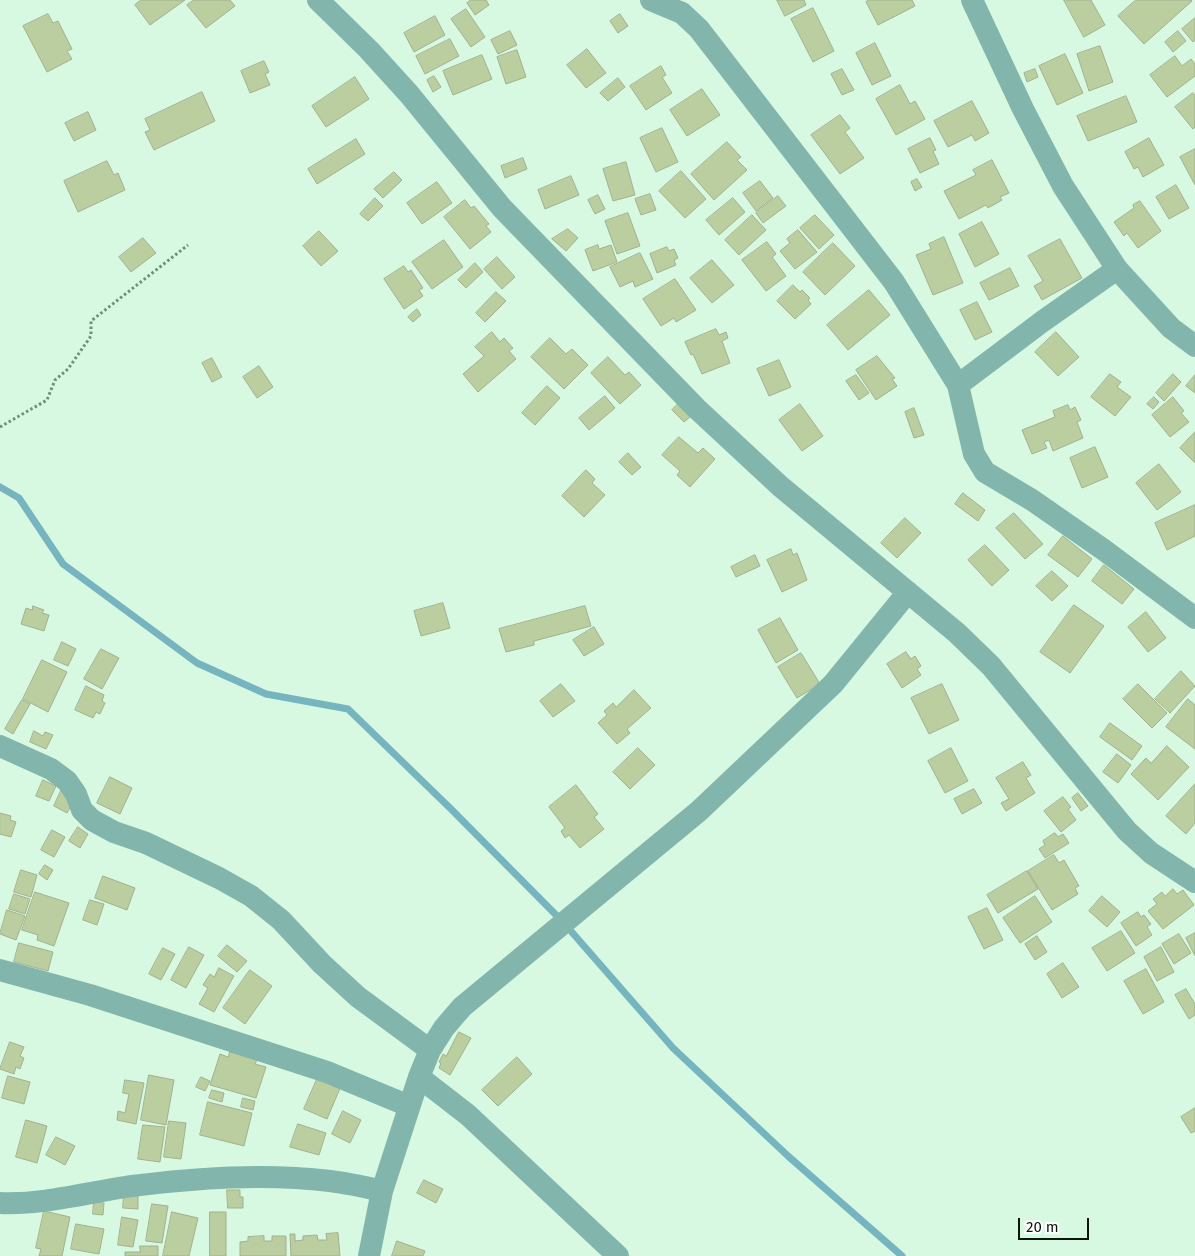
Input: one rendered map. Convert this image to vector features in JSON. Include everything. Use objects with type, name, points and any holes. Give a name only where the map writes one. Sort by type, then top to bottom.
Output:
[{"type":"street","points":[[318,0],[369,50],[409,94],[502,208],[696,408],[780,486],[957,633],[991,666],[1128,831],[1151,853],[1195,882]]},
{"type":"street","points":[[651,0],[682,13],[700,29],[894,282],[958,385],[974,454],[985,472],[1032,500],[1096,544],[1195,618]]},
{"type":"street","points":[[691,0],[700,29]]},
{"type":"street","points":[[972,0],[1023,109],[1063,186],[1117,269],[1171,328],[1195,346]]},
{"type":"street","points":[[958,385],[1043,321],[1117,269]]},
{"type":"street","points":[[369,1256],[382,1191],[409,1106],[430,1050],[444,1028],[462,1007],[699,810],[832,684],[908,592]]},
{"type":"street","points":[[0,746],[51,769],[67,780],[76,794],[82,810],[92,820],[114,832],[146,843],[211,874],[250,896],[281,920],[322,964],[358,997],[430,1050]]},
{"type":"street","points":[[0,970],[90,996],[327,1072],[409,1106]]},
{"type":"street","points":[[419,1077],[468,1115],[618,1256]]},
{"type":"street","points":[[0,1202],[37,1201],[132,1186],[224,1178],[280,1177],[331,1181],[382,1191]]},
{"type":"path","points":[[0,427],[47,400],[55,380],[68,369],[91,336],[90,321],[188,245]]},
{"type":"building","points":[[141,0],[185,0],[150,25],[135,5]]},
{"type":"building","points":[[194,0],[230,0],[235,6],[206,28],[187,5]]},
{"type":"building","points":[[471,0],[486,0],[489,5],[475,15],[467,3]]},
{"type":"building","points":[[777,0],[804,0],[806,5],[785,16]]},
{"type":"building","points":[[869,0],[912,0],[915,6],[878,25],[866,2]]},
{"type":"building","points":[[1064,0],[1091,0],[1105,25],[1084,37]]},
{"type":"building","points":[[1136,0],[1192,1],[1144,44],[1118,16]]},
{"type":"building","points":[[813,8],[834,51],[813,62],[791,19]]},
{"type":"building","points":[[466,9],[485,37],[471,47],[451,19]]},
{"type":"building","points":[[48,14],[53,23],[58,21],[72,49],[67,51],[72,59],[47,72],[23,26]]},
{"type":"building","points":[[620,14],[628,26],[618,33],[610,21]]},
{"type":"building","points":[[435,16],[445,35],[414,52],[404,33]]},
{"type":"building","points":[[1195,18],[1195,40],[1193,42],[1182,29]]},
{"type":"building","points":[[510,31],[517,45],[498,54],[491,40]]},
{"type":"building","points":[[1178,31],[1186,41],[1173,52],[1165,42]]},
{"type":"building","points":[[450,39],[459,56],[425,74],[416,56]]},
{"type":"building","points":[[875,43],[891,76],[872,85],[856,53]]},
{"type":"building","points":[[1100,46],[1113,82],[1089,91],[1077,54]]},
{"type":"building","points":[[587,49],[606,73],[586,88],[567,65]]},
{"type":"building","points":[[517,50],[526,77],[506,84],[497,57]]},
{"type":"building","points":[[1065,54],[1083,93],[1057,105],[1039,66]]},
{"type":"building","points":[[482,55],[492,79],[453,95],[443,71]]},
{"type":"building","points":[[1175,56],[1182,66],[1191,59],[1195,64],[1195,76],[1167,97],[1150,75]]},
{"type":"building","points":[[264,61],[269,72],[265,74],[270,85],[250,93],[241,71]]},
{"type":"building","points":[[661,66],[666,75],[662,77],[672,93],[646,110],[630,86]]},
{"type":"building","points":[[842,69],[854,90],[842,95],[831,74]]},
{"type":"building","points":[[1035,69],[1038,77],[1027,82],[1024,73]]},
{"type":"building","points":[[434,76],[441,87],[433,92],[427,80]]},
{"type":"building","points":[[355,77],[369,99],[326,127],[312,106]]},
{"type":"building","points":[[618,78],[625,87],[608,101],[600,93]]},
{"type":"building","points":[[900,85],[910,104],[915,101],[925,119],[896,135],[876,99]]},
{"type":"building","points":[[702,89],[720,115],[687,136],[670,110]]},
{"type":"building","points":[[202,92],[215,121],[154,150],[145,132],[150,130],[145,119]]},
{"type":"building","points":[[1193,93],[1195,95],[1195,127],[1193,129],[1175,107]]},
{"type":"building","points":[[1126,96],[1137,122],[1088,141],[1077,116]]},
{"type":"building","points":[[972,101],[989,133],[975,141],[972,135],[948,147],[934,121]]},
{"type":"building","points":[[88,112],[96,130],[74,141],[65,123]]},
{"type":"building","points":[[840,115],[850,128],[845,132],[864,158],[840,174],[811,135]]},
{"type":"building","points":[[662,128],[678,162],[656,172],[640,138]]},
{"type":"building","points":[[930,138],[936,150],[933,151],[939,164],[920,173],[908,149]]},
{"type":"building","points":[[1149,138],[1164,165],[1143,177],[1138,167],[1134,169],[1125,152]]},
{"type":"building","points":[[356,139],[365,154],[317,184],[308,169]]},
{"type":"building","points":[[727,142],[741,157],[737,160],[747,170],[714,200],[691,174]]},
{"type":"building","points":[[1195,149],[1195,185],[1180,157]]},
{"type":"building","points":[[523,158],[527,169],[505,178],[501,166]]},
{"type":"building","points":[[992,160],[1009,193],[1000,197],[1002,200],[988,208],[986,205],[959,219],[944,191],[976,175],[973,170]]},
{"type":"building","points":[[107,161],[114,175],[118,173],[125,190],[78,212],[64,181]]},
{"type":"building","points":[[626,162],[635,195],[613,201],[603,169]]},
{"type":"building","points":[[681,171],[706,199],[685,218],[659,191]]},
{"type":"building","points":[[394,172],[402,180],[383,198],[374,189]]},
{"type":"building","points":[[571,176],[579,195],[545,209],[538,190]]},
{"type":"building","points":[[917,179],[922,187],[915,191],[911,182]]},
{"type":"building","points":[[760,181],[773,198],[756,211],[743,193]]},
{"type":"building","points":[[437,182],[452,203],[422,224],[407,203]]},
{"type":"building","points":[[1176,185],[1189,208],[1169,219],[1156,197]]},
{"type":"building","points":[[650,194],[656,210],[641,215],[635,199]]},
{"type":"building","points":[[598,195],[605,209],[595,214],[588,200]]},
{"type":"building","points":[[778,196],[786,206],[763,223],[756,213]]},
{"type":"building","points":[[375,198],[383,206],[368,221],[360,214]]},
{"type":"building","points":[[733,198],[745,212],[719,235],[706,220]]},
{"type":"building","points":[[465,200],[471,208],[474,206],[489,224],[486,226],[491,232],[470,249],[444,217]]},
{"type":"building","points":[[1140,201],[1161,231],[1138,248],[1127,233],[1124,236],[1114,222],[1134,208],[1133,205]]},
{"type":"building","points":[[628,213],[640,246],[617,254],[605,221]]},
{"type":"building","points":[[752,215],[766,230],[739,255],[725,240]]},
{"type":"building","points":[[815,215],[834,235],[819,249],[800,228]]},
{"type":"building","points":[[982,222],[999,254],[975,267],[959,234]]},
{"type":"building","points":[[568,229],[578,238],[566,251],[552,239]]},
{"type":"building","points":[[798,230],[817,252],[795,269],[780,251],[790,243],[787,239]]},
{"type":"building","points":[[319,231],[338,251],[321,266],[303,246]]},
{"type":"building","points":[[944,237],[963,283],[933,295],[916,255],[931,249],[929,244]]},
{"type":"building","points":[[143,238],[156,253],[131,272],[119,257]]},
{"type":"building","points":[[1060,239],[1082,278],[1042,300],[1034,286],[1043,281],[1028,256]]},
{"type":"building","points":[[444,240],[463,267],[432,289],[412,262]]},
{"type":"building","points":[[767,242],[776,254],[772,257],[786,276],[766,291],[742,260]]},
{"type":"building","points":[[833,243],[855,266],[825,295],[803,272]]},
{"type":"building","points":[[598,245],[599,249],[611,245],[617,262],[593,271],[585,250]]},
{"type":"building","points":[[667,247],[669,251],[674,249],[678,258],[674,260],[676,265],[657,273],[650,254]]},
{"type":"building","points":[[640,253],[653,279],[635,287],[633,281],[620,287],[610,267]]},
{"type":"building","points":[[497,257],[515,277],[502,289],[484,269]]},
{"type":"building","points":[[712,260],[734,285],[712,303],[690,278]]},
{"type":"building","points":[[475,263],[483,272],[466,288],[458,280]]},
{"type":"building","points":[[404,266],[408,272],[411,270],[423,288],[419,290],[423,296],[404,309],[384,279]]},
{"type":"building","points":[[1010,268],[1019,286],[989,300],[980,283]]},
{"type":"building","points":[[675,279],[696,310],[676,322],[674,318],[661,326],[643,299]]},
{"type":"building","points":[[793,285],[810,298],[808,300],[811,304],[795,319],[777,301]]},
{"type":"building","points":[[869,290],[890,315],[848,350],[827,325]]},
{"type":"building","points":[[496,292],[506,301],[485,322],[476,313]]},
{"type":"building","points":[[977,302],[992,332],[975,340],[960,310]]},
{"type":"building","points":[[417,309],[421,315],[413,322],[408,317]]},
{"type":"building","points":[[716,329],[719,335],[726,332],[728,338],[722,341],[730,363],[702,374],[685,342]]},
{"type":"building","points":[[492,332],[500,342],[504,338],[513,348],[509,351],[516,359],[478,392],[463,374],[484,356],[475,347]]},
{"type":"building","points":[[1056,332],[1079,357],[1058,376],[1035,352]]},
{"type":"building","points":[[550,338],[566,354],[572,349],[588,365],[564,389],[531,357]]},
{"type":"building","points":[[877,356],[895,378],[892,379],[897,386],[876,400],[856,370]]},
{"type":"building","points":[[608,357],[625,375],[629,372],[641,385],[620,404],[591,373]]},
{"type":"building","points":[[212,358],[222,377],[212,382],[202,363]]},
{"type":"building","points":[[779,360],[791,387],[769,396],[757,369]]},
{"type":"building","points":[[259,366],[273,387],[257,398],[243,377]]},
{"type":"building","points":[[1110,374],[1121,382],[1117,387],[1131,397],[1115,416],[1091,397]]},
{"type":"building","points":[[1173,374],[1181,382],[1164,401],[1156,393]]},
{"type":"building","points":[[856,375],[869,393],[859,400],[846,381]]},
{"type":"building","points":[[1195,375],[1195,393],[1186,386]]},
{"type":"building","points":[[547,386],[560,398],[535,425],[522,413]]},
{"type":"building","points":[[605,396],[615,408],[589,430],[579,418]]},
{"type":"building","points":[[1154,397],[1159,402],[1153,409],[1147,404]]},
{"type":"building","points":[[1173,397],[1184,411],[1181,413],[1189,422],[1170,437],[1152,415]]},
{"type":"building","points":[[678,404],[690,417],[684,422],[672,410]]},
{"type":"building","points":[[800,404],[823,436],[802,451],[779,420]]},
{"type":"building","points":[[1068,405],[1070,410],[1075,407],[1081,420],[1077,422],[1083,438],[1053,451],[1049,440],[1044,442],[1047,448],[1032,454],[1022,430],[1055,417],[1053,411]]},
{"type":"building","points":[[914,408],[924,435],[914,438],[905,412]]},
{"type":"building","points":[[1195,432],[1195,463],[1180,448]]},
{"type":"building","points":[[679,437],[698,453],[703,448],[715,459],[690,487],[677,475],[680,471],[662,455]]},
{"type":"building","points":[[1095,447],[1108,477],[1082,488],[1070,458]]},
{"type":"building","points":[[628,453],[641,467],[632,475],[619,462]]},
{"type":"building","points":[[1159,464],[1181,492],[1157,510],[1136,483]]},
{"type":"building","points":[[586,470],[595,479],[592,483],[605,495],[584,517],[562,496]]},
{"type":"building","points":[[963,493],[985,510],[978,521],[955,504]]},
{"type":"building","points":[[1195,505],[1195,536],[1167,550],[1155,523]]},
{"type":"building","points":[[1014,513],[1043,544],[1025,559],[996,528]]},
{"type":"building","points":[[905,518],[921,533],[897,558],[881,543]]},
{"type":"building","points":[[1063,536],[1092,559],[1078,577],[1048,555]]},
{"type":"building","points":[[985,545],[1009,570],[992,586],[968,560]]},
{"type":"building","points":[[791,549],[793,555],[797,553],[807,580],[782,592],[767,560]]},
{"type":"building","points":[[755,555],[760,566],[736,577],[731,567]]},
{"type":"building","points":[[1104,565],[1134,589],[1122,604],[1092,581]]},
{"type":"building","points":[[1052,571],[1068,586],[1052,601],[1036,586]]},
{"type":"building","points":[[443,603],[450,628],[421,636],[414,611]]},
{"type":"building","points":[[1074,605],[1104,626],[1070,673],[1040,652]]},
{"type":"building","points":[[33,606],[44,610],[42,613],[49,615],[44,631],[21,624],[26,608],[32,610]]},
{"type":"building","points":[[585,606],[591,626],[534,641],[534,645],[506,652],[499,629]]},
{"type":"building","points":[[1146,612],[1166,638],[1148,652],[1128,627]]},
{"type":"building","points":[[780,618],[798,650],[776,663],[758,630]]},
{"type":"building","points":[[594,627],[604,644],[584,656],[573,640]]},
{"type":"building","points":[[62,642],[76,649],[68,666],[54,660]]},
{"type":"building","points":[[101,649],[119,658],[102,689],[84,679]]},
{"type":"building","points":[[906,652],[911,659],[915,656],[921,666],[917,669],[921,675],[902,688],[887,664]]},
{"type":"building","points":[[801,653],[820,684],[797,698],[778,667]]},
{"type":"building","points":[[42,660],[67,672],[48,712],[23,699]]},
{"type":"building","points":[[1181,671],[1195,686],[1170,713],[1155,699]]},
{"type":"building","points":[[561,684],[575,701],[553,717],[540,701]]},
{"type":"building","points":[[942,684],[959,720],[929,734],[911,698]]},
{"type":"building","points":[[1138,684],[1167,713],[1152,728],[1123,699]]},
{"type":"building","points":[[86,686],[104,695],[102,701],[105,703],[100,714],[96,712],[93,718],[75,710]]},
{"type":"building","points":[[634,690],[651,708],[627,729],[630,733],[617,744],[598,723],[607,715],[604,711],[613,703],[616,707]]},
{"type":"building","points":[[1188,699],[1195,705],[1195,749],[1166,727]]},
{"type":"building","points":[[22,700],[30,704],[13,734],[5,729]]},
{"type":"building","points":[[1110,723],[1142,746],[1132,760],[1100,737]]},
{"type":"building","points":[[34,731],[43,736],[45,732],[53,735],[46,749],[30,742]]},
{"type":"building","points":[[1167,746],[1189,767],[1158,800],[1131,774],[1146,758],[1151,763]]},
{"type":"building","points":[[638,748],[655,765],[630,789],[613,772]]},
{"type":"building","points":[[951,748],[968,781],[945,793],[928,761]]},
{"type":"building","points":[[1117,754],[1131,765],[1118,783],[1103,772]]},
{"type":"building","points":[[1023,762],[1031,775],[1026,778],[1035,793],[1006,811],[1001,803],[1009,799],[996,778]]},
{"type":"building","points":[[110,777],[132,788],[120,814],[97,803]]},
{"type":"building","points":[[43,780],[56,786],[49,801],[36,796]]},
{"type":"building","points":[[1195,784],[1195,823],[1186,834],[1166,816]]},
{"type":"building","points":[[576,785],[598,814],[594,817],[604,829],[580,848],[569,835],[565,838],[561,831],[565,828],[549,807]]},
{"type":"building","points":[[974,789],[982,803],[962,814],[954,799]]},
{"type":"building","points":[[61,791],[75,798],[67,813],[54,806]]},
{"type":"building","points":[[1078,793],[1088,806],[1081,811],[1072,798]]},
{"type":"building","points":[[1063,797],[1071,807],[1068,809],[1076,820],[1061,832],[1044,811]]},
{"type":"building","points":[[0,813],[11,816],[10,820],[16,822],[11,837],[0,834]]},
{"type":"building","points":[[78,827],[88,834],[80,848],[69,841]]},
{"type":"building","points":[[52,830],[65,837],[54,857],[41,850]]},
{"type":"building","points":[[1055,833],[1058,837],[1063,834],[1069,843],[1045,858],[1039,849],[1045,845],[1043,841]]},
{"type":"building","points":[[1054,855],[1059,863],[1064,860],[1079,886],[1075,888],[1078,894],[1052,910],[1028,871]]},
{"type":"building","points":[[45,865],[53,870],[47,880],[39,874]]},
{"type":"building","points":[[21,870],[37,875],[31,897],[14,892]]},
{"type":"building","points":[[1027,871],[1038,889],[998,913],[987,895]]},
{"type":"building","points":[[103,876],[135,888],[127,910],[95,898]]},
{"type":"building","points":[[1173,889],[1177,894],[1183,890],[1194,905],[1163,929],[1148,911],[1157,904],[1153,899],[1162,892],[1165,896]]},
{"type":"building","points":[[35,892],[69,903],[54,946],[37,940],[38,935],[22,930]]},
{"type":"building","points":[[14,894],[30,899],[25,914],[9,909]]},
{"type":"building","points":[[1035,896],[1052,922],[1020,943],[1003,918]]},
{"type":"building","points":[[1102,896],[1120,912],[1107,927],[1089,911]]},
{"type":"building","points":[[90,900],[104,904],[97,925],[83,920]]},
{"type":"building","points":[[987,908],[1003,940],[984,949],[968,917]]},
{"type":"building","points":[[7,910],[25,916],[16,940],[0,934]]},
{"type":"building","points":[[1138,912],[1141,917],[1144,915],[1151,924],[1147,927],[1152,935],[1136,946],[1121,923]]},
{"type":"building","points":[[1121,931],[1135,953],[1107,971],[1092,948]]},
{"type":"building","points":[[1195,933],[1195,956],[1186,938]]},
{"type":"building","points":[[1179,934],[1191,953],[1174,964],[1162,944]]},
{"type":"building","points":[[1037,936],[1047,952],[1035,960],[1025,944]]},
{"type":"building","points":[[19,943],[53,952],[48,971],[14,962]]},
{"type":"building","points":[[227,945],[247,961],[237,972],[218,956]]},
{"type":"building","points":[[189,947],[204,955],[186,988],[171,980]]},
{"type":"building","points":[[1161,947],[1174,972],[1157,981],[1144,957]]},
{"type":"building","points":[[163,948],[175,954],[161,980],[149,974]]},
{"type":"building","points":[[1063,963],[1079,987],[1062,998],[1047,974]]},
{"type":"building","points":[[219,968],[234,976],[214,1012],[199,1004],[208,988],[203,985],[210,974],[214,977]]},
{"type":"building","points":[[1146,969],[1164,1002],[1143,1014],[1124,981]]},
{"type":"building","points":[[250,970],[272,986],[245,1024],[223,1008]]},
{"type":"building","points":[[1186,989],[1195,1004],[1195,1015],[1189,1019],[1175,995]]},
{"type":"building","points":[[459,1032],[471,1038],[450,1075],[439,1068],[441,1063],[439,1062],[443,1054],[446,1056]]},
{"type":"building","points":[[10,1042],[24,1047],[20,1056],[24,1058],[20,1069],[16,1067],[14,1074],[0,1069]]},
{"type":"building","points":[[230,1052],[257,1060],[255,1064],[266,1067],[256,1098],[210,1085],[220,1054],[228,1057]]},
{"type":"building","points":[[517,1057],[532,1074],[498,1106],[482,1090]]},
{"type":"building","points":[[149,1075],[174,1080],[166,1125],[141,1120]]},
{"type":"building","points":[[8,1076],[30,1082],[24,1104],[2,1098]]},
{"type":"building","points":[[201,1077],[210,1081],[205,1091],[196,1087]]},
{"type":"building","points":[[318,1077],[341,1086],[327,1119],[304,1109]]},
{"type":"building","points":[[125,1080],[144,1083],[136,1124],[117,1120],[118,1111],[125,1113],[129,1094],[123,1093]]},
{"type":"building","points":[[212,1090],[224,1093],[222,1102],[209,1098]]},
{"type":"building","points":[[243,1098],[255,1101],[253,1110],[241,1107]]},
{"type":"building","points":[[208,1102],[252,1113],[244,1146],[200,1135]]},
{"type":"building","points":[[1195,1108],[1195,1131],[1191,1133],[1181,1117]]},
{"type":"building","points":[[343,1111],[361,1120],[350,1143],[332,1134]]},
{"type":"building","points":[[26,1120],[47,1126],[37,1163],[16,1157]]},
{"type":"building","points":[[169,1121],[186,1123],[181,1159],[164,1157]]},
{"type":"building","points":[[298,1124],[326,1133],[319,1155],[290,1147]]},
{"type":"building","points":[[143,1125],[165,1127],[160,1162],[138,1159]]},
{"type":"building","points":[[56,1137],[75,1146],[65,1165],[46,1155]]},
{"type":"building","points":[[424,1180],[443,1189],[436,1203],[417,1193]]},
{"type":"building","points":[[227,1190],[240,1190],[240,1197],[243,1197],[243,1208],[228,1208]]},
{"type":"building","points":[[124,1195],[138,1196],[138,1209],[123,1208]]},
{"type":"building","points":[[94,1202],[104,1203],[103,1215],[93,1214]]},
{"type":"building","points":[[152,1204],[168,1206],[162,1243],[146,1241]]},
{"type":"building","points":[[44,1211],[70,1217],[62,1256],[39,1256],[41,1249],[36,1248]]},
{"type":"building","points":[[172,1212],[198,1218],[189,1256],[163,1256]]},
{"type":"building","points":[[210,1212],[226,1212],[226,1256],[210,1256]]},
{"type":"building","points":[[122,1217],[138,1220],[133,1247],[118,1245]]},
{"type":"building","points":[[76,1224],[104,1229],[99,1254],[71,1249]]},
{"type":"building","points":[[338,1233],[340,1256],[291,1256],[290,1234],[295,1234],[295,1241],[303,1240],[303,1236],[317,1235],[318,1240],[327,1240],[326,1234]]},
{"type":"building","points":[[264,1236],[264,1241],[272,1241],[272,1236],[286,1236],[286,1256],[240,1256],[240,1242],[248,1241],[248,1237]]},
{"type":"building","points":[[397,1241],[425,1251],[423,1256],[392,1256]]},
{"type":"building","points":[[140,1246],[158,1246],[158,1256],[125,1256],[125,1252],[140,1252]]},
{"type":"waterway","points":[[0,487],[19,498],[63,564],[197,663],[266,694],[348,709],[563,922],[673,1048],[788,1156],[902,1256]]}]
